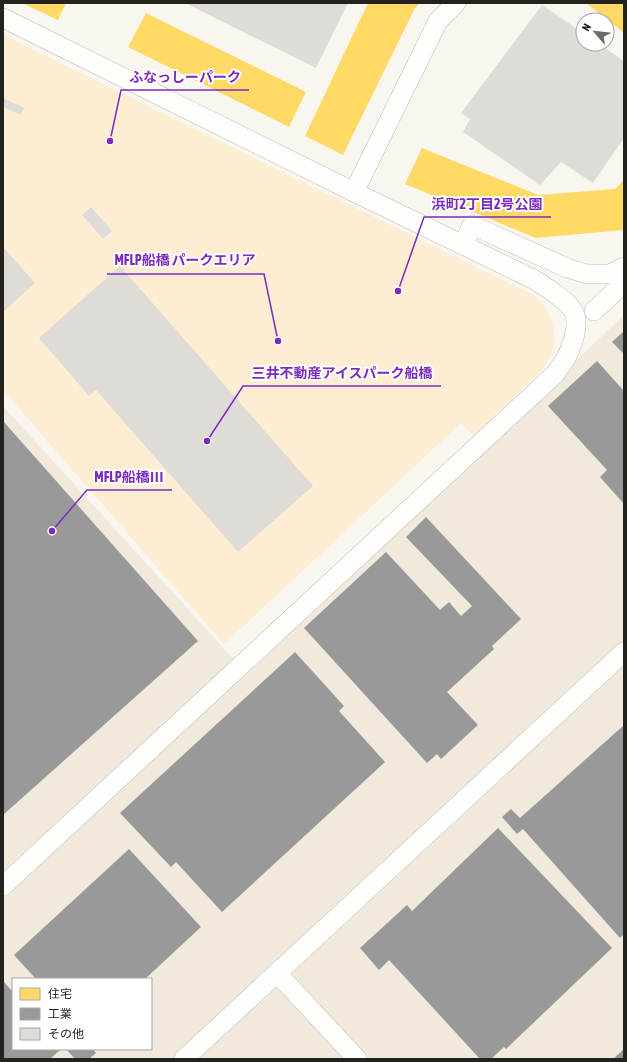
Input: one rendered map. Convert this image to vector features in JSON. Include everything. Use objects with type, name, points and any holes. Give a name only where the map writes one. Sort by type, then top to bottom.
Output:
[{"type":"street","points":[[354,192],[438,21],[456,3]]},
{"type":"street","points":[[3,18],[535,280],[559,296],[573,310],[577,324],[574,341],[567,357],[555,374],[3,886]]},
{"type":"street","points":[[463,245],[472,225],[567,268],[587,274],[610,274],[624,267]]},
{"type":"street","points":[[594,311],[624,283]]},
{"type":"street","points":[[184,1059],[624,652]]},
{"type":"street","points":[[277,973],[357,1059]]},
{"type":"shaded area","points":[[3,35],[533,295],[544,306],[551,319],[554,333],[553,348],[541,371],[473,435],[461,423],[224,644],[3,390]]},
{"type":"shaded area","points":[[624,315],[624,1059],[3,1059],[3,406],[247,674]]},
{"type":"building: 住宅","points":[[22,3],[66,3],[58,20]]},
{"type":"building: 住宅","points":[[368,3],[420,3],[415,8],[343,155],[305,136]]},
{"type":"building: 住宅","points":[[586,3],[624,3],[624,33],[615,26],[615,12],[597,12]]},
{"type":"building: 住宅","points":[[146,13],[306,92],[289,127],[128,47]]},
{"type":"building: 住宅","points":[[422,148],[538,195],[615,189],[624,180],[624,230],[536,238],[405,184]]},
{"type":"building: 工業","points":[[624,331],[624,354],[612,342]]},
{"type":"building: 工業","points":[[597,361],[624,391],[624,504],[600,477],[607,470],[548,406]]},
{"type":"building: 工業","points":[[3,421],[198,641],[3,815]]},
{"type":"building: 工業","points":[[426,517],[521,619],[492,646],[494,649],[447,692],[478,725],[441,759],[437,754],[427,763],[304,628],[386,552],[440,610],[449,602],[461,616],[472,606],[406,537]]},
{"type":"building: 工業","points":[[295,652],[344,706],[339,711],[385,762],[222,912],[176,862],[171,867],[120,813]]},
{"type":"building: 工業","points":[[624,725],[624,934],[620,938],[523,829],[517,834],[502,817],[511,809],[520,818]]},
{"type":"building: 工業","points":[[498,828],[612,948],[506,1049],[504,1047],[491,1059],[480,1059],[389,960],[379,970],[360,948],[407,905],[412,911]]},
{"type":"building: 工業","points":[[129,849],[201,927],[146,978],[35,978],[14,955]]},
{"type":"building: 工業","points":[[3,981],[12,991],[12,1050],[60,1050],[50,1059],[3,1059]]},
{"type":"building: 工業","points":[[624,1049],[624,1059],[613,1059]]},
{"type":"building: 工業","points":[[67,1050],[94,1050],[96,1053],[89,1059],[75,1059]]},
{"type":"building: その他","points":[[185,3],[348,3],[316,68]]},
{"type":"building: その他","points":[[542,5],[575,28],[575,52],[611,52],[624,61],[624,138],[593,183],[561,162],[540,185],[463,132],[470,119],[461,113]]},
{"type":"building: その他","points":[[3,98],[24,108],[21,115],[3,107]]},
{"type":"building: その他","points":[[91,207],[112,231],[103,239],[82,215]]},
{"type":"building: その他","points":[[3,247],[35,283],[3,312]]},
{"type":"building: その他","points":[[120,266],[313,486],[238,552],[96,390],[89,396],[39,338]]},
{"type":"place","name":"ふなっしーパーク","points":[[110,141]]},
{"type":"place","name":"浜町2丁目2号公園","points":[[398,291]]},
{"type":"place","name":"MFLP船橋 パークエリア","points":[[278,341]]},
{"type":"place","name":"三井不動産アイスパーク船橋","points":[[207,441]]},
{"type":"place","name":"MFLP船橋Ⅲ","points":[[52,531]]}]
